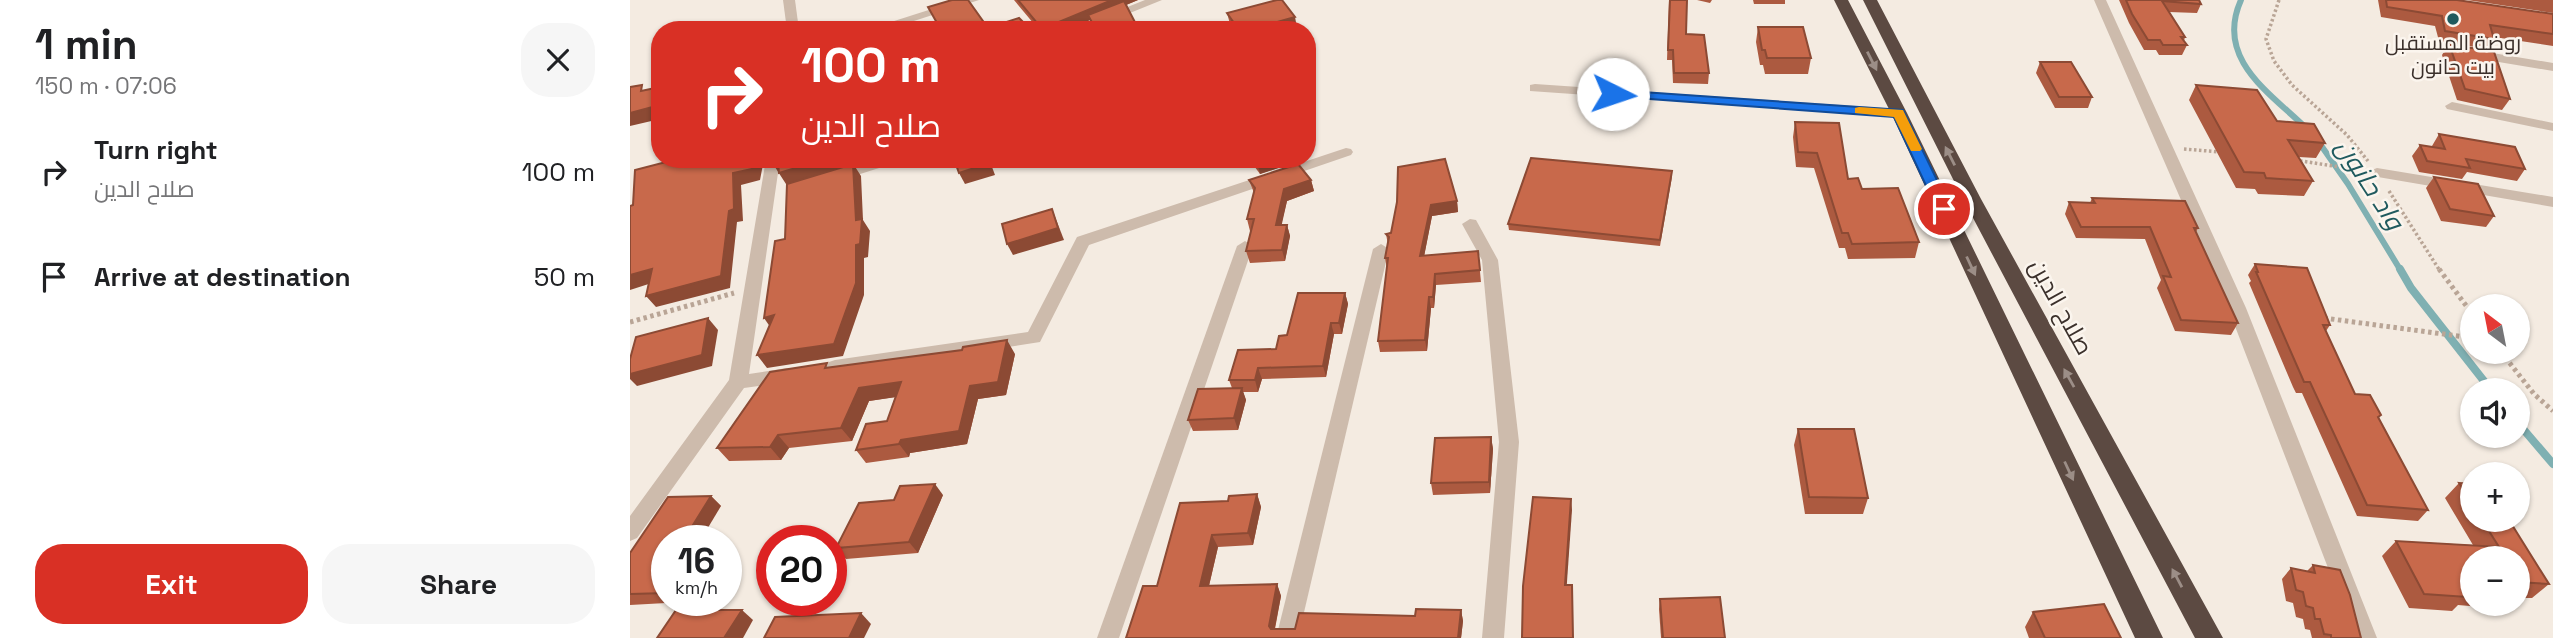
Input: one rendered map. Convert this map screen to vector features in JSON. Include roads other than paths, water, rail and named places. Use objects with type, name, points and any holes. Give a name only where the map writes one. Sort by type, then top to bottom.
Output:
[{"type":"highway","points":[[1841,0],[1899,113],[2149,638]]},
{"type":"highway","name":"صلاح الدين","points":[[1870,0],[1972,199],[2209,638]]},
{"type":"street","points":[[789,0],[792,21]]},
{"type":"street","points":[[902,21],[973,0]]},
{"type":"street","points":[[1100,21],[1156,0]]},
{"type":"street","points":[[2100,0],[2237,309],[2366,638]]},
{"type":"street","points":[[2432,47],[2553,67]]},
{"type":"street","points":[[1535,88],[1899,113]]},
{"type":"street","points":[[2452,106],[2553,127]]},
{"type":"street","points":[[1316,162],[1346,152]]},
{"type":"street","points":[[630,532],[738,382],[754,288],[775,195],[774,168]]},
{"type":"street","points":[[818,182],[864,168]]},
{"type":"street","points":[[738,382],[1034,337],[1083,241],[1299,168]]},
{"type":"street","points":[[2378,173],[2553,202]]},
{"type":"street","points":[[1471,224],[1490,260],[1509,442],[1493,638]]},
{"type":"street","points":[[1108,638],[1245,246]]},
{"type":"street","points":[[1287,638],[1381,249]]},
{"type":"waterway","name":"واد حانون","points":[[2241,0],[2235,21],[2235,41],[2241,58],[2264,89],[2308,130]]},
{"type":"waterway","name":"واد حانون","points":[[2318,141],[2348,184],[2401,271]]},
{"type":"waterway","name":"واد حانون","points":[[2400,269],[2411,288],[2482,378]]},
{"type":"waterway","name":"واد حانون","points":[[2530,437],[2553,464]]},
{"type":"place","name":"روضة المستقبل بيت حانون","points":[[2453,19]]}]
